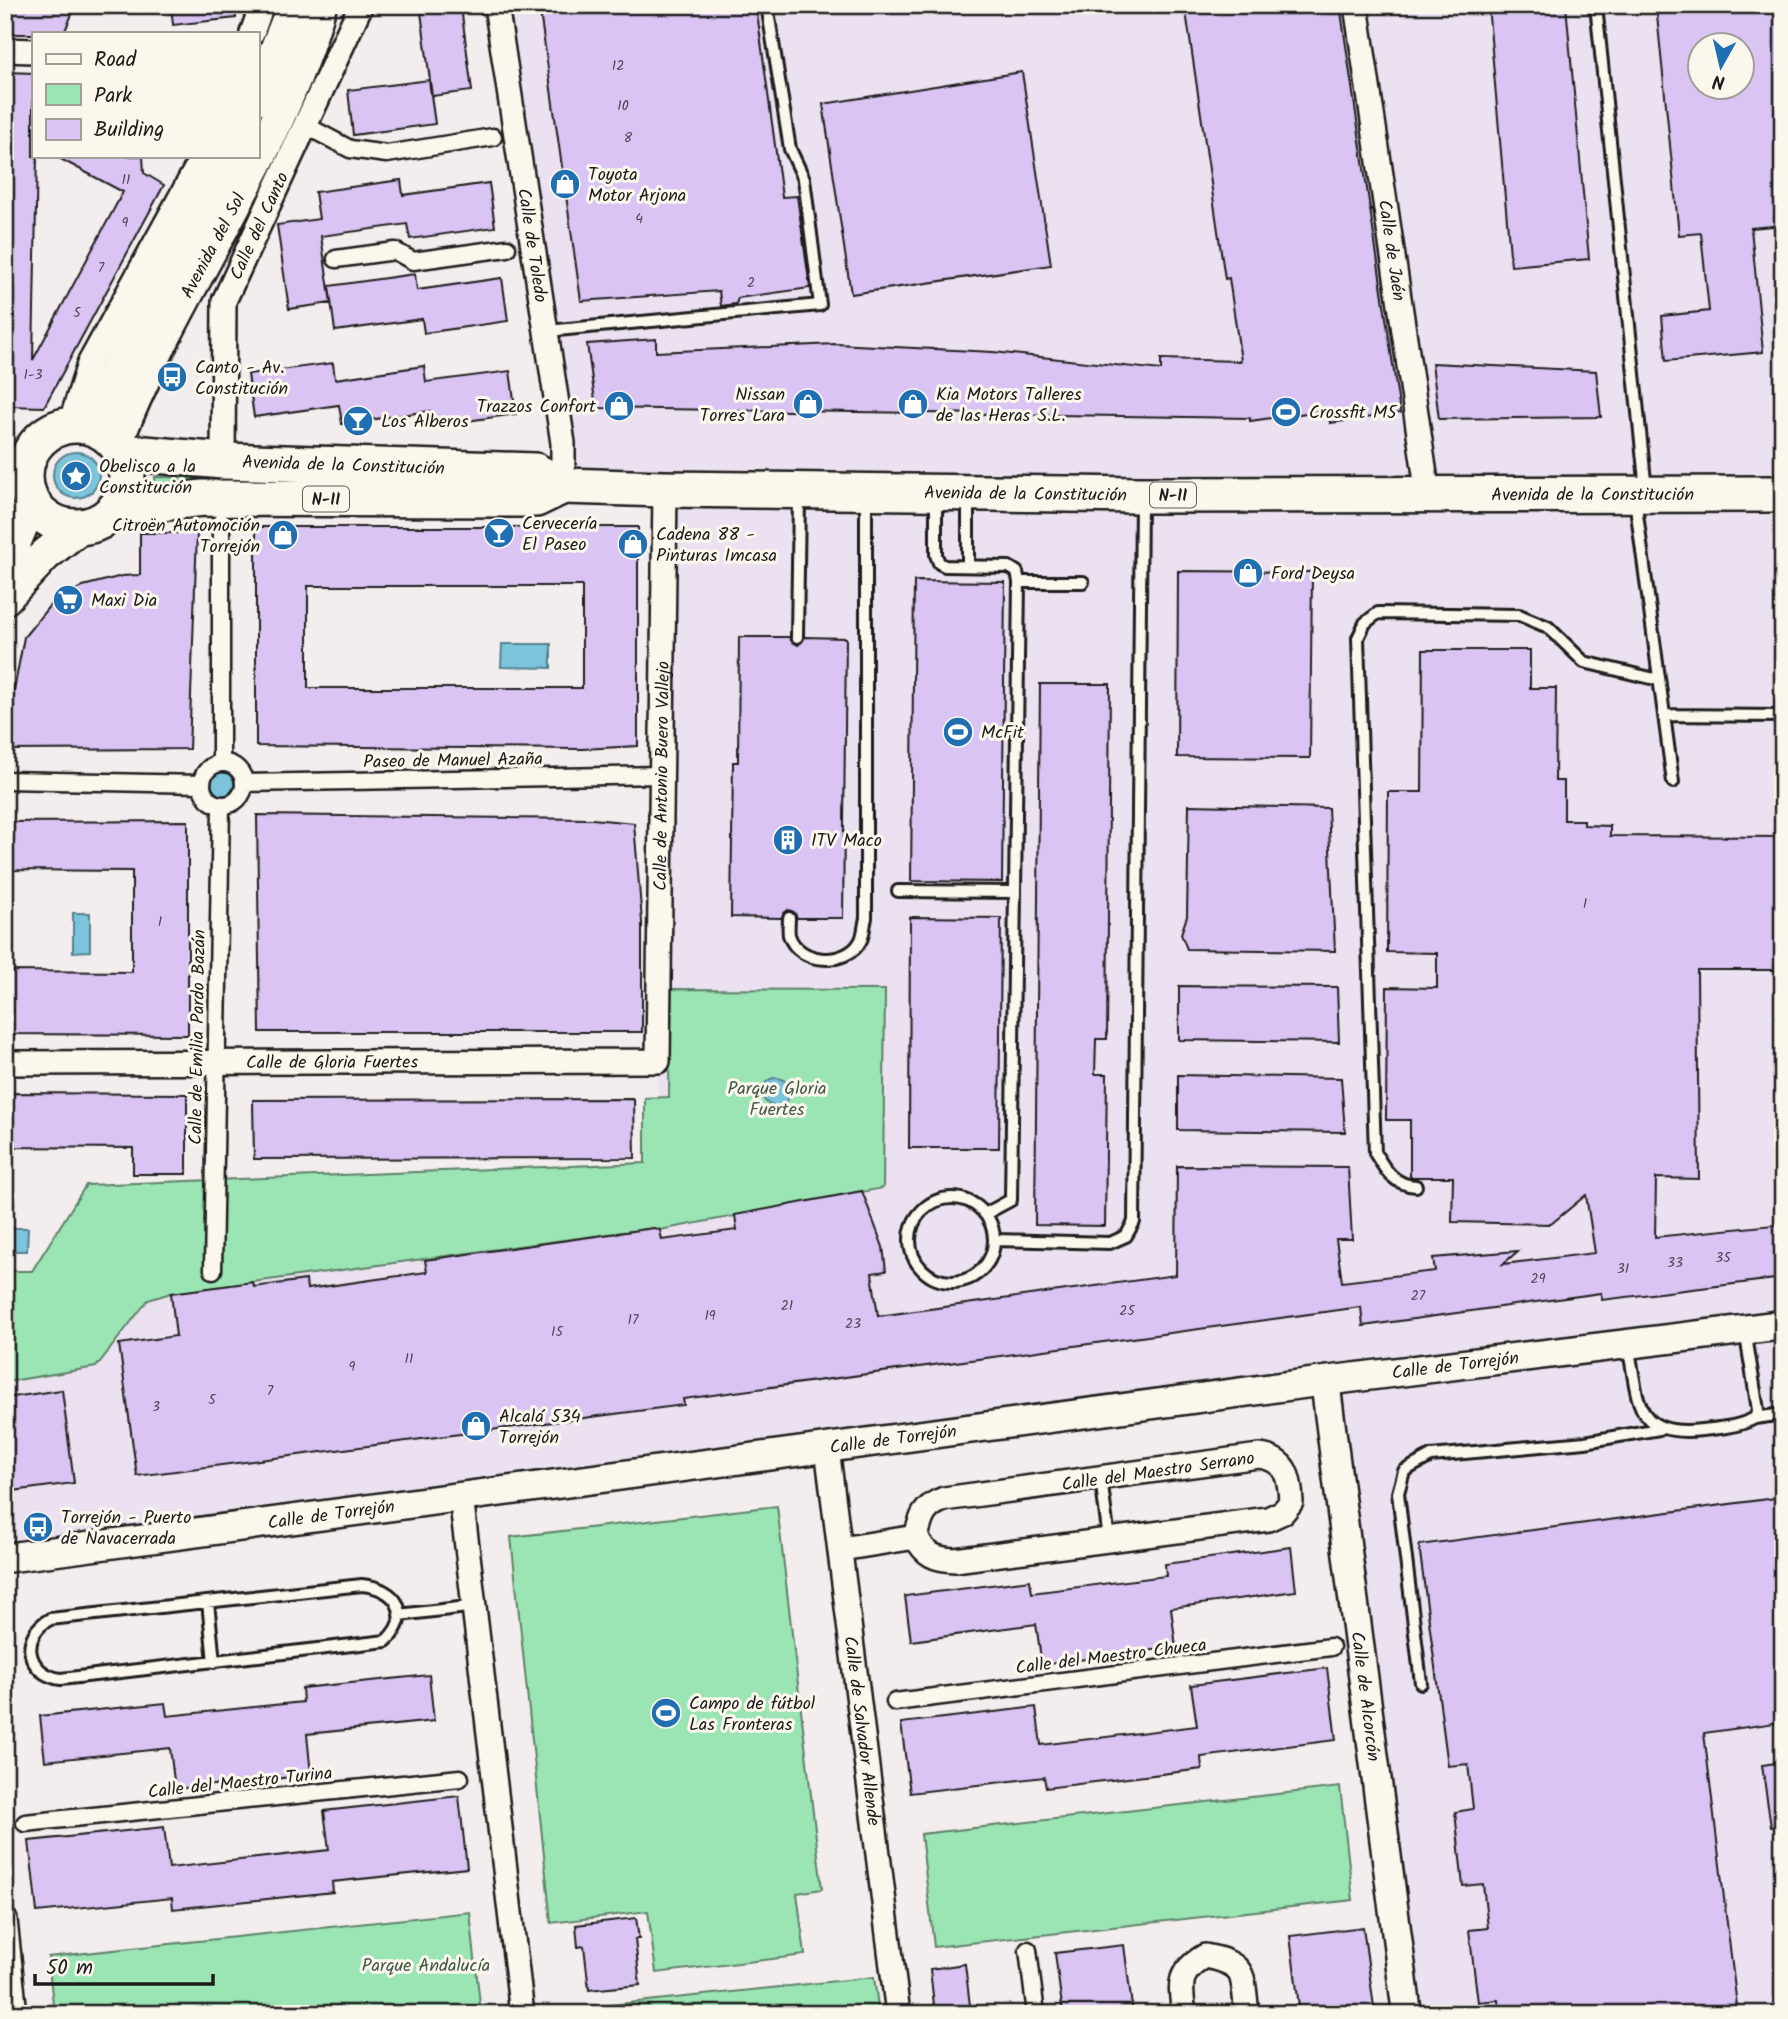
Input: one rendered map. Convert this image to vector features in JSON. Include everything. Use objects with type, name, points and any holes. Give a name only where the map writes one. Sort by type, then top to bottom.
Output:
[{"type":"main road","points":[[259,93],[294,5]]},
{"type":"main road","name":"Avenida del Sol","points":[[259,153],[272,131],[299,68],[320,5]]},
{"type":"main road","name":"Avenida del Sol","points":[[99,436],[136,391],[148,340],[229,158]]},
{"type":"main road","name":"Avenida del Sol","points":[[148,340],[256,158]]},
{"type":"main road","points":[[5,556],[13,546],[22,499],[25,471],[17,455],[51,431],[99,436],[128,473],[125,493],[118,508]]},
{"type":"main road","name":"Avenida de la Constitución","points":[[99,436],[223,461],[535,471],[563,486],[1141,495],[1783,494]]},
{"type":"main road","name":"Avenida de la Constitución","points":[[118,508],[203,498],[536,499],[563,486]]},
{"type":"main road","points":[[22,499],[52,521],[80,527]]},
{"type":"main road","name":"N-II","points":[[80,527],[103,520],[118,508]]},
{"type":"main road","points":[[5,598],[45,555],[80,527]]},
{"type":"street","points":[[253,32],[262,5]]},
{"type":"street","name":"Calle del Canto","points":[[223,461],[224,301],[361,5]]},
{"type":"street","name":"Calle de Toledo","points":[[496,5],[563,443],[563,486]]},
{"type":"street","name":"Calle de Jaén","points":[[1356,5],[1428,495]]},
{"type":"street","points":[[5,50],[32,51]]},
{"type":"street","points":[[316,131],[350,149],[387,154],[493,137]]},
{"type":"street","points":[[99,436],[89,364],[202,158]]},
{"type":"street","points":[[336,259],[395,251],[413,261],[507,248]]},
{"type":"street","name":"Calle de Antonio Buero Vallejo","points":[[658,1061],[665,489]]},
{"type":"street","points":[[221,522],[221,763]]},
{"type":"street","points":[[221,763],[239,770],[244,783],[235,802],[221,805],[209,800],[201,784],[209,767],[221,763]]},
{"type":"street","name":"Paseo de Manuel Azaña","points":[[244,783],[662,775]]},
{"type":"street","points":[[5,780],[201,784]]},
{"type":"street","name":"Calle de Emilia Pardo Bazán","points":[[212,1270],[221,805]]},
{"type":"street","name":"Calle de Gloria Fuertes","points":[[5,1063],[215,1065],[658,1061]]},
{"type":"street","name":"Calle de Torrejón","points":[[5,1558],[1325,1381],[1783,1325]]},
{"type":"street","name":"Calle de Alcorcón","points":[[1325,1381],[1407,2014]]},
{"type":"street","name":"Calle de Salvador Allende","points":[[827,1448],[898,2014]]},
{"type":"street","name":"Calle del Maestro Serrano","points":[[1259,1456],[1274,1458],[1285,1469],[1291,1485],[1291,1502],[1283,1512],[1268,1518],[955,1560],[937,1559],[923,1551],[916,1537],[921,1517],[929,1504],[1101,1478],[1259,1456]]},
{"type":"street","points":[[461,1496],[522,2014]]},
{"type":"street","points":[[841,1549],[916,1537]]},
{"type":"street","name":"Calle del Maestro Chueca","points":[[895,1702],[1331,1647]]},
{"type":"street","name":"Calle del Maestro Turina","points":[[24,1823],[460,1778]]},
{"type":"street","points":[[5,1920],[15,2014]]},
{"type":"street","points":[[1028,1950],[1037,2014]]},
{"type":"street","points":[[1184,2014],[1180,1983],[1187,1967],[1205,1955],[1230,1961],[1242,1973],[1247,2014]]},
{"type":"lane","points":[[547,331],[820,305],[804,179],[790,149],[766,5]]},
{"type":"lane","points":[[1596,5],[1640,493],[1659,680],[1673,782]]},
{"type":"lane","points":[[797,637],[799,491]]},
{"type":"lane","points":[[789,918],[789,936],[799,950],[813,958],[832,959],[849,955],[855,948],[861,940],[866,918],[866,491]]},
{"type":"lane","points":[[952,492],[968,566]]},
{"type":"lane","points":[[952,492],[936,555],[939,563],[1009,566],[1017,572],[1019,582],[1011,1200],[985,1214]]},
{"type":"lane","points":[[994,1240],[1110,1243],[1126,1236],[1134,1222],[1141,495]]},
{"type":"lane","points":[[1019,582],[1083,582]]},
{"type":"lane","points":[[1416,1186],[1406,1186],[1387,1174],[1375,1153],[1358,638],[1365,623],[1378,613],[1519,615],[1548,627],[1584,662],[1659,680]]},
{"type":"lane","points":[[1664,715],[1783,716]]},
{"type":"lane","points":[[898,891],[1015,892]]},
{"type":"lane","points":[[948,1198],[975,1205],[985,1214],[994,1240],[985,1266],[962,1281],[934,1278],[914,1259],[910,1233],[923,1209],[948,1198]]},
{"type":"lane","points":[[1745,1330],[1758,1410],[1755,1418]]},
{"type":"lane","points":[[1628,1344],[1639,1404],[1650,1423],[1660,1429]]},
{"type":"lane","points":[[1421,1683],[1398,1493],[1404,1471],[1431,1456],[1585,1442],[1660,1429],[1683,1432],[1740,1426],[1755,1418],[1783,1415]]},
{"type":"lane","points":[[1101,1478],[1109,1540]]},
{"type":"lane","points":[[362,1585],[381,1587],[396,1599],[399,1615],[397,1630],[386,1641],[61,1679],[50,1677],[36,1668],[31,1655],[30,1638],[37,1626],[50,1619],[362,1585]]},
{"type":"lane","points":[[208,1602],[214,1662]]},
{"type":"lane","points":[[399,1615],[476,1606]]},
{"type":"shaded area","points":[[496,5],[1783,5],[1783,2014],[1407,2014],[1324,1381],[5,1558],[5,1372],[133,1284],[656,1216],[665,490],[563,486]]},
{"type":"green space","points":[[155,477],[310,480],[310,486],[155,484]]},
{"type":"green space","name":"Parque Gloria Fuertes","points":[[670,989],[885,990],[883,1188],[655,1231],[653,1228],[171,1293],[148,1300],[96,1367],[5,1382],[5,1271],[32,1271],[86,1185],[645,1163],[645,1098],[669,1097]]},
{"type":"green space","name":"Campo de fútbol Las Fronteras","points":[[777,1506],[822,1889],[797,1893],[805,1955],[656,1973],[648,1911],[551,1923],[511,1537]]},
{"type":"green space","points":[[1340,1787],[1353,1900],[934,1947],[921,1834]]},
{"type":"green space","name":"Parque Andalucía","points":[[470,1912],[481,2014],[54,2014],[48,1957]]},
{"type":"green space","points":[[874,1977],[879,2014],[543,2012]]},
{"type":"water","points":[[76,452],[92,459],[99,475],[92,491],[76,498],[60,491],[53,475],[60,459]]},
{"type":"water","points":[[502,644],[551,644],[551,668],[501,667]]},
{"type":"water","points":[[221,770],[230,774],[234,783],[230,792],[221,796],[212,792],[208,783],[212,774]]},
{"type":"water","points":[[73,913],[90,913],[90,951],[73,952]]},
{"type":"water","points":[[776,1078],[786,1082],[790,1092],[786,1102],[776,1106],[766,1102],[762,1092],[766,1082]]},
{"type":"water","points":[[5,1228],[28,1228],[27,1251],[5,1251]]},
{"type":"building","points":[[5,5],[76,5],[64,32],[5,34]]},
{"type":"building","points":[[171,5],[235,5],[236,18],[173,25]]},
{"type":"building","points":[[539,5],[756,5],[782,197],[797,196],[810,288],[738,298],[736,304],[721,306],[719,291],[581,301]]},
{"type":"building","points":[[1185,5],[1340,5],[1400,413],[1330,423],[1328,410],[1250,421],[1250,418],[596,408],[587,344],[656,339],[656,352],[836,344],[993,352],[1161,370],[1161,359],[1241,361],[1229,278],[1225,279]]},
{"type":"building","points":[[1488,5],[1566,5],[1589,259],[1511,266]]},
{"type":"building","points":[[1656,5],[1783,5],[1783,225],[1751,228],[1763,352],[1666,361],[1662,316],[1709,311],[1701,233],[1679,235]]},
{"type":"building","points":[[461,7],[472,91],[432,96],[421,12]]},
{"type":"building","points":[[8,72],[32,73],[32,158],[37,158],[33,360],[123,192],[59,158],[143,158],[144,173],[164,185],[44,407],[5,406]]},
{"type":"building","points":[[1022,72],[1051,265],[851,294],[823,104]]},
{"type":"building","points":[[429,80],[435,124],[353,135],[348,90]]},
{"type":"building","points":[[401,180],[403,195],[489,183],[495,227],[410,239],[407,224],[321,236],[331,303],[289,309],[277,225],[319,219],[315,192]]},
{"type":"building","points":[[415,274],[417,290],[502,278],[508,321],[424,333],[422,319],[335,331],[329,286]]},
{"type":"building","points":[[333,363],[335,379],[424,366],[426,382],[510,371],[516,414],[432,426],[430,411],[342,424],[339,405],[254,417],[248,374]]},
{"type":"building","points":[[1432,363],[1596,371],[1601,417],[1439,419]]},
{"type":"building","points":[[256,527],[638,527],[638,746],[582,749],[256,746]],"holes":[[[308,586],[582,586],[582,688],[308,688]]]},
{"type":"building","points":[[140,533],[197,533],[189,749],[5,750],[5,690],[14,690],[24,637],[50,605],[83,586],[122,576],[140,575]]},
{"type":"building","points":[[1178,571],[1312,572],[1310,758],[1177,757]]},
{"type":"building","name":"McFit","points":[[914,581],[1005,582],[1002,882],[911,881]]},
{"type":"building","name":"ITV Maco","points":[[739,637],[789,637],[798,645],[805,637],[846,638],[843,918],[797,918],[794,912],[788,910],[781,918],[731,917],[733,762],[738,762]]},
{"type":"building","points":[[1423,650],[1530,650],[1530,688],[1556,688],[1555,781],[1564,781],[1564,820],[1584,820],[1584,825],[1610,826],[1610,836],[1783,837],[1783,970],[1697,970],[1699,1179],[1656,1178],[1655,1237],[1783,1224],[1783,1278],[1602,1300],[1601,1293],[1363,1326],[1361,1307],[683,1399],[684,1405],[137,1476],[119,1344],[176,1336],[171,1293],[253,1282],[254,1287],[306,1280],[307,1289],[427,1272],[425,1260],[654,1228],[660,1230],[662,1240],[737,1230],[735,1215],[862,1191],[883,1247],[886,1271],[872,1273],[878,1316],[1176,1275],[1177,1166],[1348,1167],[1352,1239],[1336,1239],[1342,1282],[1435,1271],[1433,1258],[1518,1251],[1503,1264],[1595,1253],[1586,1195],[1551,1224],[1452,1222],[1453,1177],[1410,1177],[1410,1120],[1386,1120],[1387,987],[1437,988],[1437,953],[1387,952],[1388,792],[1422,792]]},
{"type":"building","points":[[1040,684],[1110,684],[1107,1039],[1096,1039],[1095,1074],[1107,1074],[1105,1226],[1035,1225]]},
{"type":"building","points":[[1189,805],[1328,808],[1335,951],[1187,949],[1181,934],[1187,916]]},
{"type":"building","points":[[257,815],[592,819],[634,823],[642,922],[642,1032],[260,1032]]},
{"type":"building","points":[[188,821],[188,1035],[5,1034],[5,971],[132,972],[132,871],[5,870],[5,822]]},
{"type":"building","points":[[910,917],[1001,918],[999,1148],[909,1148]]},
{"type":"building","points":[[1179,986],[1337,987],[1339,1042],[1179,1040]]},
{"type":"building","points":[[1178,1075],[1341,1078],[1345,1132],[1178,1130]]},
{"type":"building","points":[[5,1093],[187,1094],[187,1174],[133,1174],[133,1148],[5,1147]]},
{"type":"building","points":[[634,1099],[635,1158],[254,1159],[253,1100]]},
{"type":"building","points":[[62,1390],[74,1483],[5,1492],[5,1398]]},
{"type":"building","points":[[1783,1497],[1783,1722],[1704,1733],[1738,2014],[1500,2014],[1498,2000],[1478,2002],[1469,1930],[1488,1928],[1483,1884],[1463,1886],[1455,1812],[1473,1809],[1468,1764],[1448,1766],[1419,1545]]},
{"type":"building","points":[[1291,1547],[1296,1591],[1171,1608],[1176,1647],[1042,1665],[1036,1624],[911,1641],[905,1596],[1030,1580],[1032,1593],[1166,1576],[1165,1564]]},
{"type":"building","points":[[1327,1668],[1336,1740],[1201,1757],[1202,1769],[1046,1788],[1044,1777],[910,1793],[901,1723],[1036,1707],[1041,1745],[1197,1726],[1191,1685]]},
{"type":"building","points":[[429,1675],[434,1721],[307,1734],[311,1775],[175,1789],[170,1748],[45,1761],[40,1716],[165,1703],[167,1716],[303,1702],[302,1688]]},
{"type":"building","points":[[1783,1762],[1783,1826],[1771,1827],[1762,1765]]},
{"type":"building","points":[[459,1796],[467,1868],[332,1882],[333,1892],[173,1909],[172,1898],[37,1912],[29,1841],[164,1827],[169,1868],[329,1850],[324,1811]]},
{"type":"building","points":[[636,1918],[639,1939],[635,1939],[640,1985],[589,1990],[584,1946],[578,1947],[576,1925]]},
{"type":"building","points":[[1363,1927],[1375,2014],[1300,2014],[1290,1936]]},
{"type":"building","points":[[1124,1945],[1133,2014],[1063,2014],[1055,1953]]},
{"type":"building","points":[[965,1964],[971,2014],[935,2014],[930,1969]]},
{"type":"place","name":"Toyota Motor Arjona","points":[[565,184]]},
{"type":"place","name":"Canto - Av. Constitución","points":[[172,377]]},
{"type":"place","name":"Nissan Torres Lara","points":[[808,404]]},
{"type":"place","name":"Kia Motors Talleres de las Heras S.L.","points":[[913,404]]},
{"type":"place","name":"Trazzos Confort","points":[[619,406]]},
{"type":"place","name":"Crossfit M5","points":[[1286,412]]},
{"type":"place","name":"Los Alberos","points":[[358,421]]},
{"type":"place","name":"Obelisco a la Constitución","points":[[76,476]]},
{"type":"place","name":"Cervecería El Paseo","points":[[499,533]]},
{"type":"place","name":"Citroën Automoción Torrejón","points":[[283,535]]},
{"type":"place","name":"Cadena 88 - Pinturas Imcasa","points":[[633,544]]},
{"type":"place","name":"Ford Deysa","points":[[1248,573]]},
{"type":"place","name":"Maxi Dia","points":[[68,600]]},
{"type":"place","name":"McFit","points":[[958,732]]},
{"type":"place","name":"ITV Maco","points":[[788,840]]},
{"type":"place","name":"Alcalá 534 Torrejón","points":[[476,1426]]},
{"type":"place","name":"Torrejón - Puerto de Navacerrada","points":[[38,1527]]},
{"type":"place","name":"Campo de fútbol Las Fronteras","points":[[666,1713]]}]
